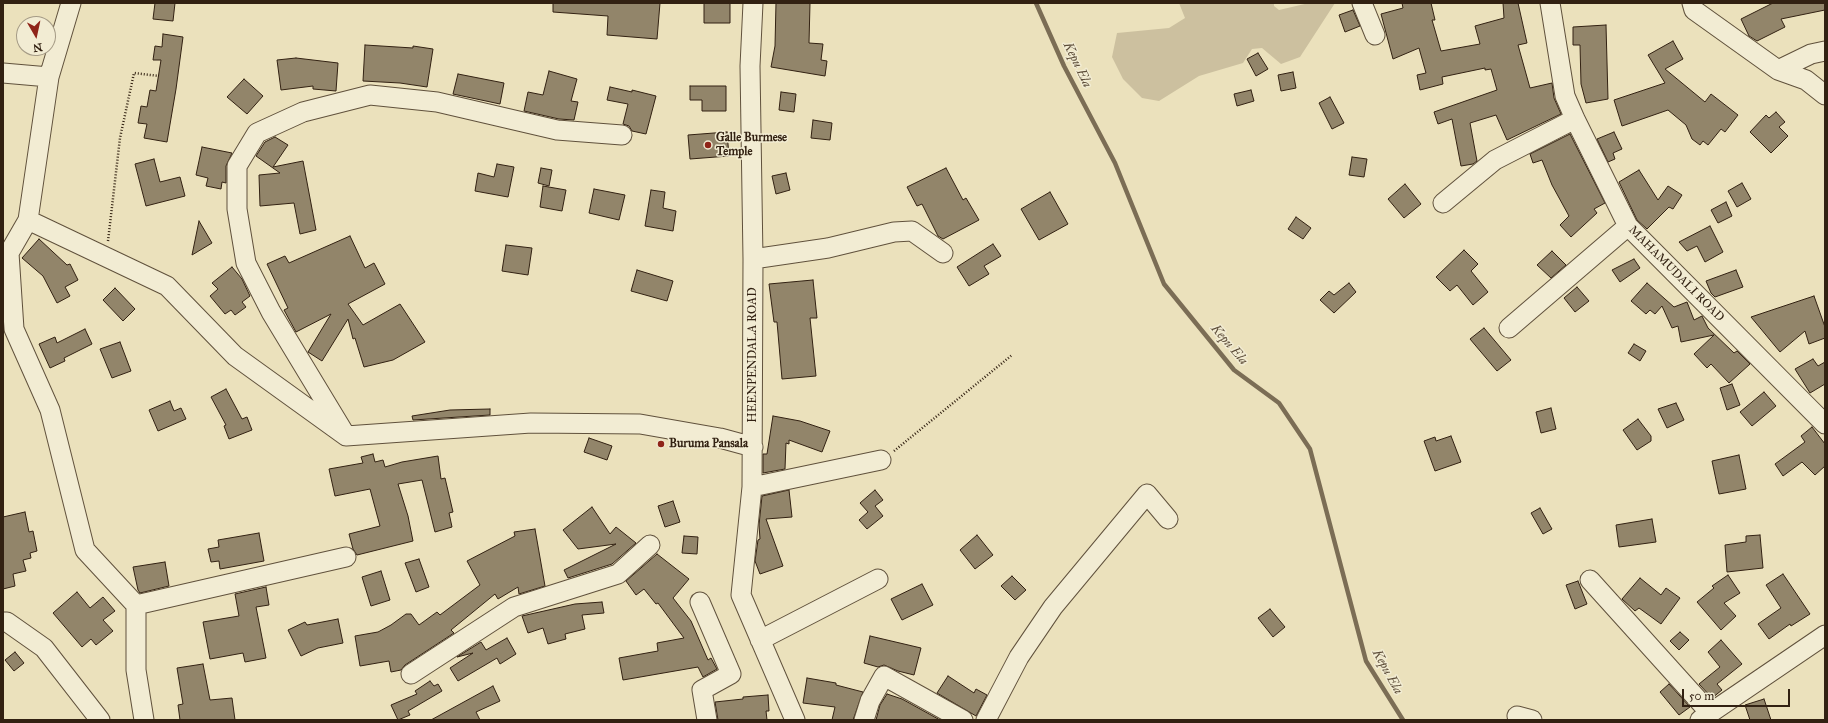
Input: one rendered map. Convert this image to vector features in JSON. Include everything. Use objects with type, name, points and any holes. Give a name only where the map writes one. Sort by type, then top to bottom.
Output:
[{"type":"street","points":[[70,3],[49,77],[28,220],[9,253],[14,329],[50,410],[85,550],[136,605],[136,670],[144,720]]},
{"type":"street","name":"HEENPENDALA ROAD","points":[[753,3],[750,66],[753,259],[753,447],[752,486],[741,595],[795,720]]},
{"type":"street","points":[[1362,3],[1374,35]]},
{"type":"street","name":"MAHAMUDALI ROAD","points":[[1550,3],[1565,96],[1628,226],[1823,419]]},
{"type":"street","points":[[1692,3],[1694,10],[1778,70],[1806,80],[1825,95]]},
{"type":"street","points":[[1778,70],[1811,54],[1825,51]]},
{"type":"street","points":[[3,73],[49,77]]},
{"type":"street","points":[[346,436],[271,312],[246,263],[237,209],[237,166],[257,133],[303,112],[370,95],[437,102],[557,130],[622,135]]},
{"type":"street","points":[[1443,203],[1495,160],[1575,119]]},
{"type":"street","points":[[28,220],[107,256],[167,286],[235,356],[346,436],[530,423],[640,424],[720,438],[753,447]]},
{"type":"street","points":[[1509,328],[1628,226]]},
{"type":"street","points":[[753,259],[828,248],[894,232],[912,231],[943,253]]},
{"type":"street","points":[[752,486],[882,460]]},
{"type":"street","points":[[986,720],[1019,657],[1053,607],[1147,494],[1168,519]]},
{"type":"street","points":[[411,674],[514,607],[618,574],[650,545]]},
{"type":"street","points":[[136,605],[346,557]]},
{"type":"street","points":[[760,640],[878,579]]},
{"type":"street","points":[[1590,580],[1705,717],[1825,635]]},
{"type":"street","points":[[700,602],[731,674],[702,690],[707,720]]},
{"type":"street","points":[[3,622],[7,622],[44,648],[100,720]]},
{"type":"street","points":[[864,720],[870,701],[884,676],[963,720]]},
{"type":"path","points":[[107,256],[120,138],[134,73],[159,76]]},
{"type":"path","points":[[882,460],[1012,355]]},
{"type":"shaded area","points":[[1179,3],[1274,3],[1274,6],[1279,10],[1309,3],[1335,3],[1300,57],[1281,64],[1262,48],[1252,49],[1243,63],[1199,76],[1159,101],[1142,98],[1123,79],[1112,57],[1117,33],[1169,28],[1185,18]]},
{"type":"building","points":[[155,3],[175,3],[173,21],[153,19]]},
{"type":"building","points":[[553,3],[660,3],[657,39],[607,35],[608,16],[553,12]]},
{"type":"building","points":[[704,3],[730,3],[730,23],[704,23]]},
{"type":"building","points":[[776,3],[810,3],[809,43],[823,44],[821,60],[827,61],[825,76],[771,67],[775,46]]},
{"type":"building","points":[[1402,3],[1431,3],[1435,20],[1432,20],[1441,51],[1480,44],[1475,26],[1504,18],[1503,3],[1518,3],[1527,43],[1518,45],[1530,88],[1552,83],[1554,98],[1561,114],[1507,140],[1496,115],[1470,123],[1477,161],[1473,164],[1461,166],[1452,119],[1438,124],[1434,112],[1497,90],[1491,69],[1485,70],[1485,68],[1442,77],[1443,84],[1420,90],[1417,75],[1426,73],[1419,48],[1393,59],[1381,14],[1403,8]]},
{"type":"building","points":[[1773,3],[1825,3],[1825,10],[1781,19],[1785,27],[1757,41],[1749,36],[1741,19]]},
{"type":"building","points":[[1353,10],[1360,26],[1345,32],[1339,15]]},
{"type":"building","points":[[1606,25],[1608,99],[1586,103],[1581,84],[1580,45],[1573,45],[1573,27]]},
{"type":"building","points":[[163,34],[183,37],[167,142],[144,138],[147,124],[138,123],[141,106],[147,107],[150,90],[156,91],[161,60],[153,60],[155,46],[162,47]]},
{"type":"building","points":[[1673,41],[1683,59],[1665,69],[1705,102],[1711,94],[1738,115],[1725,132],[1721,129],[1708,145],[1703,141],[1700,145],[1692,139],[1686,125],[1668,110],[1622,126],[1614,100],[1665,83],[1648,55]]},
{"type":"building","points":[[365,45],[413,48],[413,46],[433,49],[427,87],[400,83],[363,81]]},
{"type":"building","points":[[1258,53],[1268,69],[1256,76],[1247,59]]},
{"type":"building","points":[[296,58],[338,63],[336,91],[313,89],[313,86],[281,90],[277,60]]},
{"type":"building","points":[[549,71],[577,79],[571,101],[578,102],[574,120],[559,119],[524,111],[528,92],[543,95]]},
{"type":"building","points":[[1293,72],[1296,88],[1281,91],[1278,75]]},
{"type":"building","points":[[458,74],[504,83],[500,104],[453,94]]},
{"type":"building","points":[[244,79],[263,96],[247,114],[227,97]]},
{"type":"building","points":[[690,86],[726,86],[726,111],[702,111],[702,100],[690,100]]},
{"type":"building","points":[[610,87],[632,92],[632,90],[656,96],[646,134],[632,131],[629,126],[623,124],[628,104],[607,100]]},
{"type":"building","points":[[1251,90],[1254,101],[1237,106],[1234,94]]},
{"type":"building","points":[[781,92],[796,94],[794,112],[779,110]]},
{"type":"building","points":[[1330,97],[1344,123],[1332,129],[1319,103]]},
{"type":"building","points":[[1776,112],[1785,122],[1779,127],[1788,136],[1771,153],[1750,132],[1766,115],[1769,118]]},
{"type":"building","points":[[813,120],[832,123],[830,140],[811,138]]},
{"type":"building","name":"Galle Burmese Temple","points":[[727,132],[729,156],[690,159],[688,135]]},
{"type":"building","points":[[1614,132],[1622,149],[1613,153],[1615,159],[1608,162],[1597,139]]},
{"type":"building","points":[[1570,134],[1605,203],[1594,209],[1597,213],[1571,237],[1560,225],[1569,216],[1552,185],[1542,160],[1533,163],[1530,154]]},
{"type":"building","points":[[275,137],[288,145],[273,167],[303,161],[316,230],[300,234],[294,203],[260,206],[259,175],[280,173],[256,156],[265,142]]},
{"type":"building","points":[[202,147],[232,153],[226,166],[226,183],[222,182],[221,189],[206,186],[208,178],[196,175]]},
{"type":"building","points":[[1352,157],[1367,159],[1364,177],[1349,175]]},
{"type":"building","points":[[154,159],[160,182],[180,177],[185,196],[146,206],[135,164]]},
{"type":"building","points":[[497,164],[514,167],[508,197],[475,191],[478,173],[494,177]]},
{"type":"building","points":[[541,168],[552,170],[549,186],[538,183]]},
{"type":"building","points":[[946,168],[963,200],[966,198],[979,220],[943,239],[938,236],[922,204],[917,206],[907,187]]},
{"type":"building","points":[[1639,170],[1658,200],[1668,186],[1682,195],[1673,209],[1669,207],[1647,229],[1637,220],[1619,182]]},
{"type":"building","points":[[786,173],[790,190],[776,194],[772,176]]},
{"type":"building","points":[[1742,183],[1751,199],[1737,207],[1728,191]]},
{"type":"building","points":[[1405,184],[1421,204],[1404,218],[1388,199]]},
{"type":"building","points":[[543,186],[566,190],[562,211],[540,207]]},
{"type":"building","points":[[594,189],[625,195],[619,220],[589,213]]},
{"type":"building","points":[[651,190],[665,192],[663,208],[676,211],[673,231],[645,226]]},
{"type":"building","points":[[1050,192],[1068,224],[1039,240],[1021,209]]},
{"type":"building","points":[[1726,202],[1732,216],[1718,223],[1711,210]]},
{"type":"building","points":[[1296,217],[1311,228],[1303,239],[1288,229]]},
{"type":"building","points":[[199,221],[212,243],[192,255]]},
{"type":"building","points":[[1710,226],[1723,252],[1705,262],[1697,246],[1687,251],[1679,242]]},
{"type":"building","points":[[350,236],[365,268],[374,263],[385,284],[348,304],[363,325],[400,304],[425,342],[393,360],[364,367],[355,338],[353,339],[348,319],[322,361],[308,352],[331,314],[296,332],[284,310],[288,308],[267,264],[285,256],[289,263]]},
{"type":"building","points":[[39,239],[67,265],[70,264],[78,280],[65,287],[70,296],[57,303],[43,276],[22,258]]},
{"type":"building","points":[[993,244],[1001,256],[984,266],[989,274],[969,286],[957,267]]},
{"type":"building","points":[[506,245],[532,248],[528,275],[502,271]]},
{"type":"building","points":[[1464,250],[1478,264],[1471,271],[1488,292],[1473,305],[1457,285],[1450,291],[1436,277]]},
{"type":"building","points":[[1552,251],[1566,265],[1551,278],[1537,265]]},
{"type":"building","points":[[1634,259],[1640,268],[1620,282],[1612,270]]},
{"type":"building","points":[[232,267],[242,279],[250,296],[242,302],[246,307],[235,315],[231,310],[225,314],[210,296],[218,289],[212,283]]},
{"type":"building","points":[[637,270],[673,281],[667,301],[631,291]]},
{"type":"building","points":[[1736,270],[1743,287],[1715,297],[1711,293],[1706,281]]},
{"type":"building","points":[[813,280],[817,318],[810,318],[816,376],[782,379],[777,322],[774,322],[769,284]]},
{"type":"building","points":[[1349,283],[1356,292],[1334,313],[1320,300],[1329,291],[1334,295]]},
{"type":"building","points":[[1647,283],[1674,307],[1687,302],[1694,320],[1702,316],[1708,328],[1734,353],[1737,351],[1750,364],[1729,383],[1711,364],[1707,368],[1694,354],[1714,335],[1681,342],[1678,326],[1672,328],[1662,306],[1655,314],[1650,310],[1646,314],[1631,301]]},
{"type":"building","points":[[1577,287],[1589,301],[1575,312],[1564,298]]},
{"type":"building","points":[[115,288],[135,309],[123,321],[103,300]]},
{"type":"building","points":[[1814,296],[1825,327],[1825,338],[1809,344],[1805,331],[1780,352],[1751,317]]},
{"type":"building","points":[[1484,328],[1511,360],[1497,371],[1470,339]]},
{"type":"building","points":[[85,329],[92,344],[64,358],[65,361],[50,368],[39,344],[55,337],[57,343]]},
{"type":"building","points":[[120,342],[131,371],[112,378],[100,349]]},
{"type":"building","points":[[1634,344],[1646,351],[1640,361],[1628,353]]},
{"type":"building","points":[[1813,359],[1818,366],[1825,362],[1825,384],[1810,393],[1795,369]]},
{"type":"building","points":[[1732,384],[1740,405],[1727,410],[1720,388]]},
{"type":"building","points":[[226,389],[242,419],[247,417],[252,430],[229,439],[224,426],[226,425],[211,397]]},
{"type":"building","points":[[1764,392],[1776,406],[1752,426],[1740,412]]},
{"type":"building","points":[[170,401],[174,411],[181,408],[186,419],[158,431],[149,410]]},
{"type":"building","points":[[1676,403],[1684,420],[1667,428],[1658,409]]},
{"type":"building","points":[[1551,408],[1556,429],[1541,433],[1536,412]]},
{"type":"building","points":[[490,409],[490,415],[413,420],[412,416],[450,410]]},
{"type":"building","points":[[773,416],[800,421],[830,431],[822,452],[789,440],[789,444],[786,443],[785,469],[763,473],[763,454],[767,454]]},
{"type":"building","points":[[1638,419],[1651,436],[1651,441],[1637,450],[1623,430]]},
{"type":"building","points":[[1812,427],[1825,444],[1825,466],[1815,475],[1802,462],[1783,476],[1775,464],[1805,442],[1801,436]]},
{"type":"building","points":[[1451,436],[1461,462],[1435,471],[1424,441],[1435,437],[1436,441]]},
{"type":"building","points":[[589,438],[612,446],[607,460],[584,452]]},
{"type":"building","points":[[373,454],[375,462],[383,460],[385,467],[402,462],[438,456],[441,479],[445,478],[453,512],[449,513],[452,527],[435,532],[422,480],[398,484],[408,516],[413,541],[357,555],[353,549],[349,534],[380,526],[370,489],[335,496],[329,469],[363,463],[361,457]]},
{"type":"building","points":[[1739,455],[1746,489],[1719,494],[1712,461]]},
{"type":"building","points":[[789,490],[792,517],[766,519],[783,566],[760,574],[755,561],[758,540],[760,539],[759,525],[762,496]]},
{"type":"building","points":[[875,490],[883,500],[875,506],[883,516],[867,529],[859,520],[868,512],[860,503]]},
{"type":"building","points":[[673,501],[680,522],[665,527],[658,506]]},
{"type":"building","points":[[592,507],[610,534],[616,527],[636,543],[612,564],[568,578],[564,570],[616,544],[578,549],[563,530]]},
{"type":"building","points":[[1540,508],[1552,529],[1543,534],[1531,513]]},
{"type":"building","points":[[25,512],[29,532],[33,531],[37,551],[30,553],[31,558],[23,560],[26,571],[13,574],[15,586],[3,589],[3,517]]},
{"type":"building","points":[[1652,519],[1656,542],[1619,547],[1616,525]]},
{"type":"building","points":[[535,529],[545,586],[519,594],[518,587],[498,599],[495,594],[451,630],[454,633],[405,665],[401,670],[391,672],[389,661],[360,666],[355,636],[378,632],[406,614],[411,614],[419,625],[437,612],[440,615],[480,585],[467,561],[515,536],[514,532]]},
{"type":"building","points":[[259,533],[264,561],[220,569],[219,561],[211,562],[208,549],[219,547],[218,540]]},
{"type":"building","points":[[977,535],[993,555],[975,569],[960,550]]},
{"type":"building","points":[[1760,535],[1763,568],[1727,572],[1725,545],[1746,542],[1746,536]]},
{"type":"building","points":[[684,536],[698,537],[697,554],[682,553]]},
{"type":"building","points":[[657,554],[689,579],[673,598],[691,621],[708,660],[711,658],[717,669],[703,677],[698,667],[623,680],[619,658],[658,651],[657,643],[684,638],[658,603],[656,604],[644,589],[636,595],[626,581]]},
{"type":"building","points":[[419,559],[429,587],[416,592],[405,563]]},
{"type":"building","points":[[165,562],[169,586],[140,593],[133,567]]},
{"type":"building","points":[[381,571],[390,600],[371,606],[362,577]]},
{"type":"building","points":[[1783,574],[1810,614],[1791,626],[1790,624],[1769,639],[1758,624],[1781,608],[1766,585]]},
{"type":"building","points":[[1728,575],[1740,593],[1724,603],[1736,616],[1721,630],[1697,602],[1714,588],[1712,586]]},
{"type":"building","points":[[1012,576],[1026,590],[1015,600],[1001,586]]},
{"type":"building","points":[[1640,578],[1661,595],[1666,588],[1680,598],[1661,624],[1639,608],[1635,611],[1622,599]]},
{"type":"building","points":[[1578,581],[1587,604],[1575,609],[1566,585]]},
{"type":"building","points":[[922,584],[933,605],[902,620],[891,599]]},
{"type":"building","points":[[266,587],[269,605],[256,607],[266,658],[245,662],[243,653],[210,659],[203,622],[239,616],[235,594]]},
{"type":"building","points":[[77,592],[90,608],[103,597],[115,611],[103,620],[113,631],[96,645],[91,639],[82,647],[53,613]]},
{"type":"building","points":[[602,602],[604,613],[582,615],[585,629],[565,634],[566,639],[548,644],[543,628],[528,633],[522,616],[575,604]]},
{"type":"building","points":[[1270,609],[1285,627],[1273,637],[1258,618]]},
{"type":"building","points":[[338,619],[343,643],[318,648],[301,656],[288,630],[305,622],[307,625]]},
{"type":"building","points":[[1680,632],[1689,640],[1679,650],[1670,641]]},
{"type":"building","points":[[870,636],[921,648],[914,675],[898,671],[884,665],[878,667],[864,663]]},
{"type":"building","points":[[507,638],[516,654],[500,664],[497,658],[458,681],[450,668],[473,653],[457,657],[481,642],[486,650]]},
{"type":"building","points":[[1721,640],[1742,664],[1717,684],[1722,690],[1712,698],[1699,684],[1720,667],[1708,652]]},
{"type":"building","points":[[15,652],[24,663],[14,671],[5,660]]},
{"type":"building","points":[[203,664],[210,700],[232,698],[235,720],[180,720],[178,705],[183,704],[177,668]]},
{"type":"building","points":[[948,676],[974,693],[976,689],[987,695],[976,716],[937,693]]},
{"type":"building","points":[[807,678],[836,683],[836,685],[863,692],[853,720],[832,720],[835,707],[803,703]]},
{"type":"building","points":[[430,681],[434,686],[438,684],[442,691],[408,711],[410,715],[398,720],[391,705],[417,694],[415,691]]},
{"type":"building","points":[[1669,684],[1690,707],[1679,715],[1660,692]]},
{"type":"building","points":[[493,686],[500,701],[476,712],[480,720],[431,720]]},
{"type":"building","points":[[887,694],[902,699],[940,720],[876,720],[880,705]]},
{"type":"building","points":[[768,695],[769,711],[766,711],[767,720],[718,720],[715,702],[743,699],[743,697]]},
{"type":"building","points":[[1764,699],[1771,720],[1750,720],[1745,705]]},
{"type":"waterway","name":"Kepu Ela","points":[[1036,3],[1064,66],[1115,163],[1164,284],[1234,370],[1279,403],[1310,449],[1366,661],[1403,720]]},
{"type":"place","name":"Galle Burmese Temple","points":[[708,145]]},
{"type":"place","name":"Buruma Pansala","points":[[661,444]]}]
